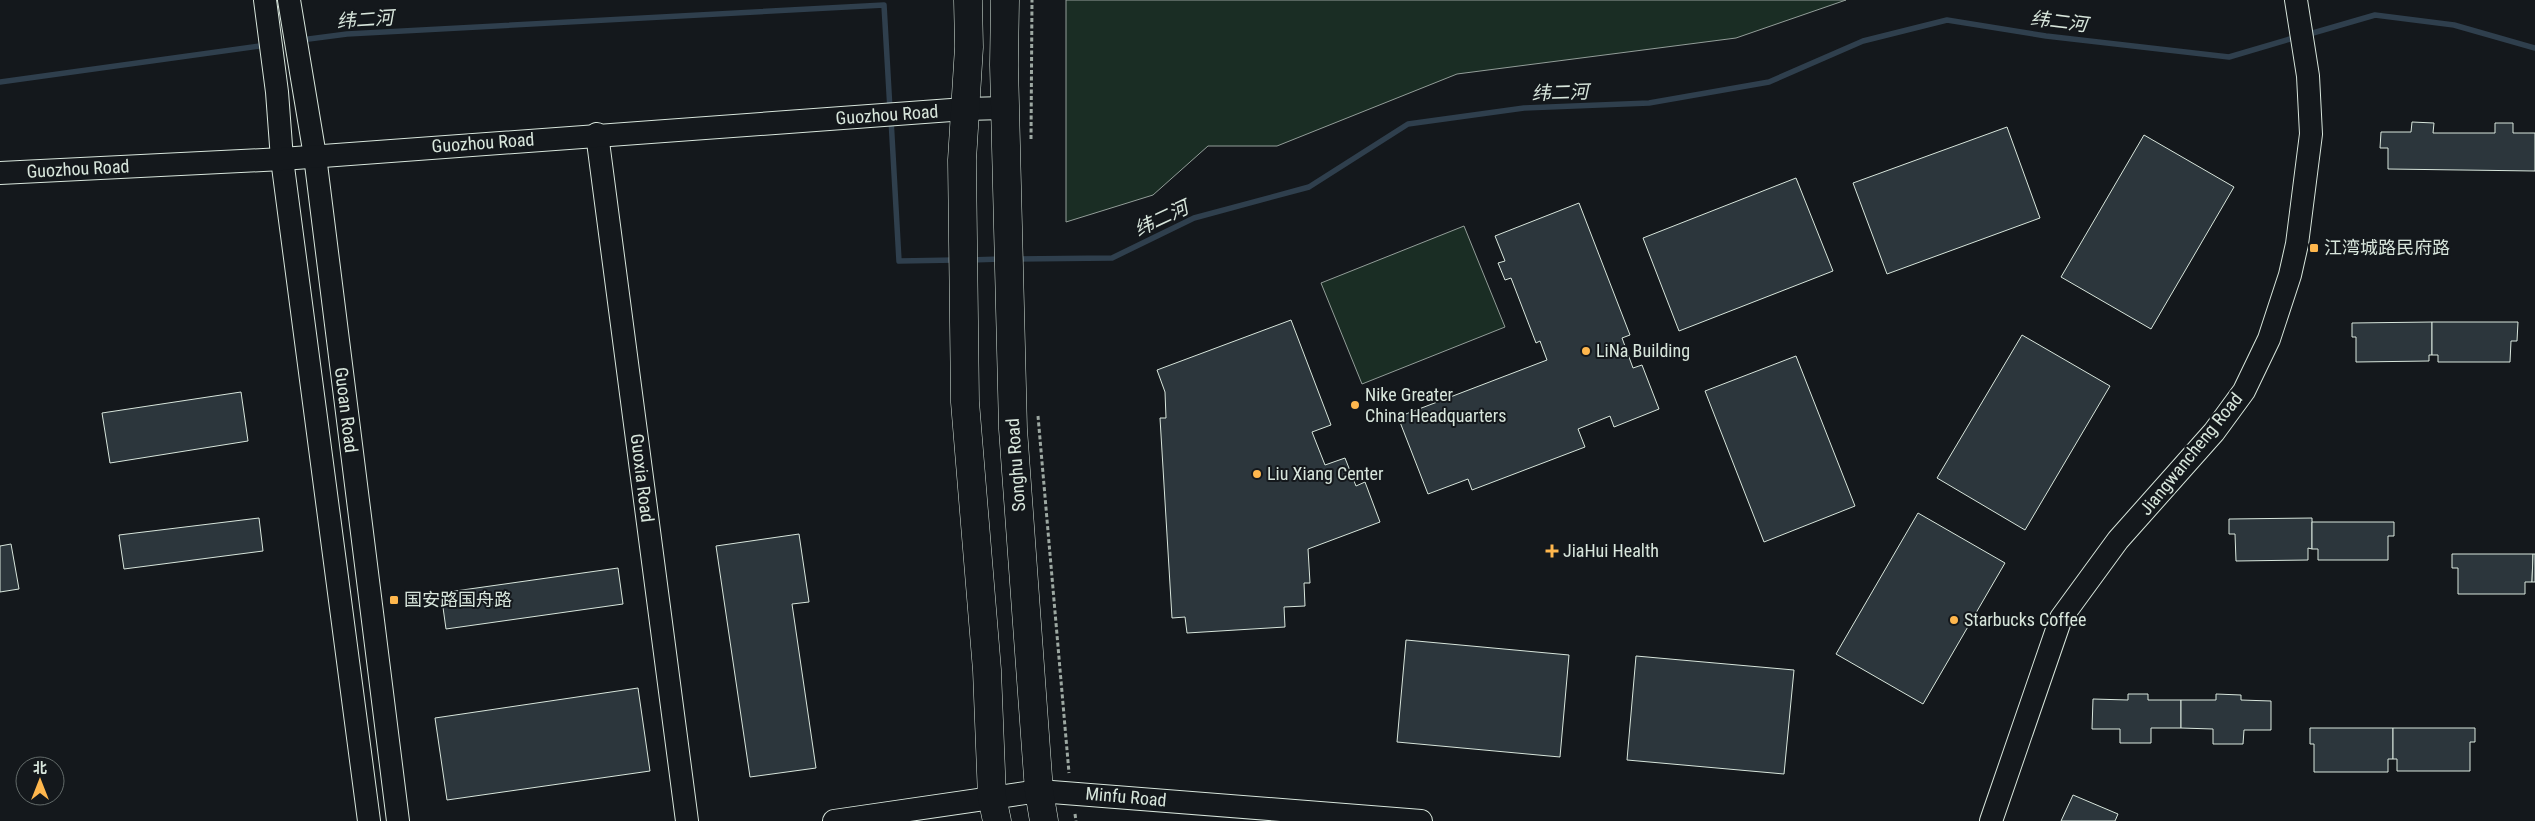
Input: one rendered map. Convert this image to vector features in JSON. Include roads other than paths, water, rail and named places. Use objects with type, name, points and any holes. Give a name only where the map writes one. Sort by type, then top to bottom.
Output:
[{"type":"main road","points":[[968,0],[969,47],[962,160],[965,402],[987,670],[995,809]]},
{"type":"main road","name":"Songhu Road","points":[[1005,0],[1005,108],[1013,429],[1039,791],[1044,821]]},
{"type":"street","name":"Guoan Road","points":[[265,0],[277,92],[282,159],[369,821]]},
{"type":"street","name":"Guoan Road","points":[[289,0],[314,156],[398,821]]},
{"type":"street","name":"Jiangwancheng Road","points":[[1991,821],[2061,618],[2118,540],[2214,432],[2244,391],[2268,339],[2290,275],[2305,188],[2310,134],[2308,76],[2296,0]]},
{"type":"street","points":[[964,109],[1005,108]]},
{"type":"street","name":"Guozhou Road","points":[[0,173],[282,159],[597,134],[964,109]]},
{"type":"street","name":"Guoxia Road","points":[[597,134],[687,821]]},
{"type":"street","name":"Minfu Road","points":[[834,821],[995,809],[1039,791],[1421,821]]},
{"type":"waterway","name":"纬二河","points":[[301,40],[347,34],[884,5],[890,110]]},
{"type":"waterway","name":"纬二河","points":[[2306,35],[2375,15],[2454,25],[2535,48]]},
{"type":"waterway","name":"纬二河","points":[[1015,259],[1112,258],[1194,218],[1309,187],[1408,124],[1524,108],[1649,103],[1769,82],[1863,41],[1947,20],[2046,36],[2229,57],[2297,37]]},
{"type":"waterway","name":"纬二河","points":[[0,82],[267,45]]},
{"type":"waterway","name":"纬二河","points":[[891,119],[899,261],[956,260]]},
{"type":"waterway","name":"纬二河","points":[[970,260],[1001,259]]},
{"type":"place","name":"江湾城路民府路","points":[[2314,248]]},
{"type":"place","name":"LiNa Building","points":[[1586,351]]},
{"type":"place","name":"Nike Greater China Headquarters","points":[[1355,405]]},
{"type":"place","name":"Liu Xiang Center","points":[[1257,474]]},
{"type":"place","name":"JiaHui Health","points":[[1552,551]]},
{"type":"place","name":"国安路国舟路","points":[[394,600]]},
{"type":"place","name":"Starbucks Coffee","points":[[1954,620]]}]
